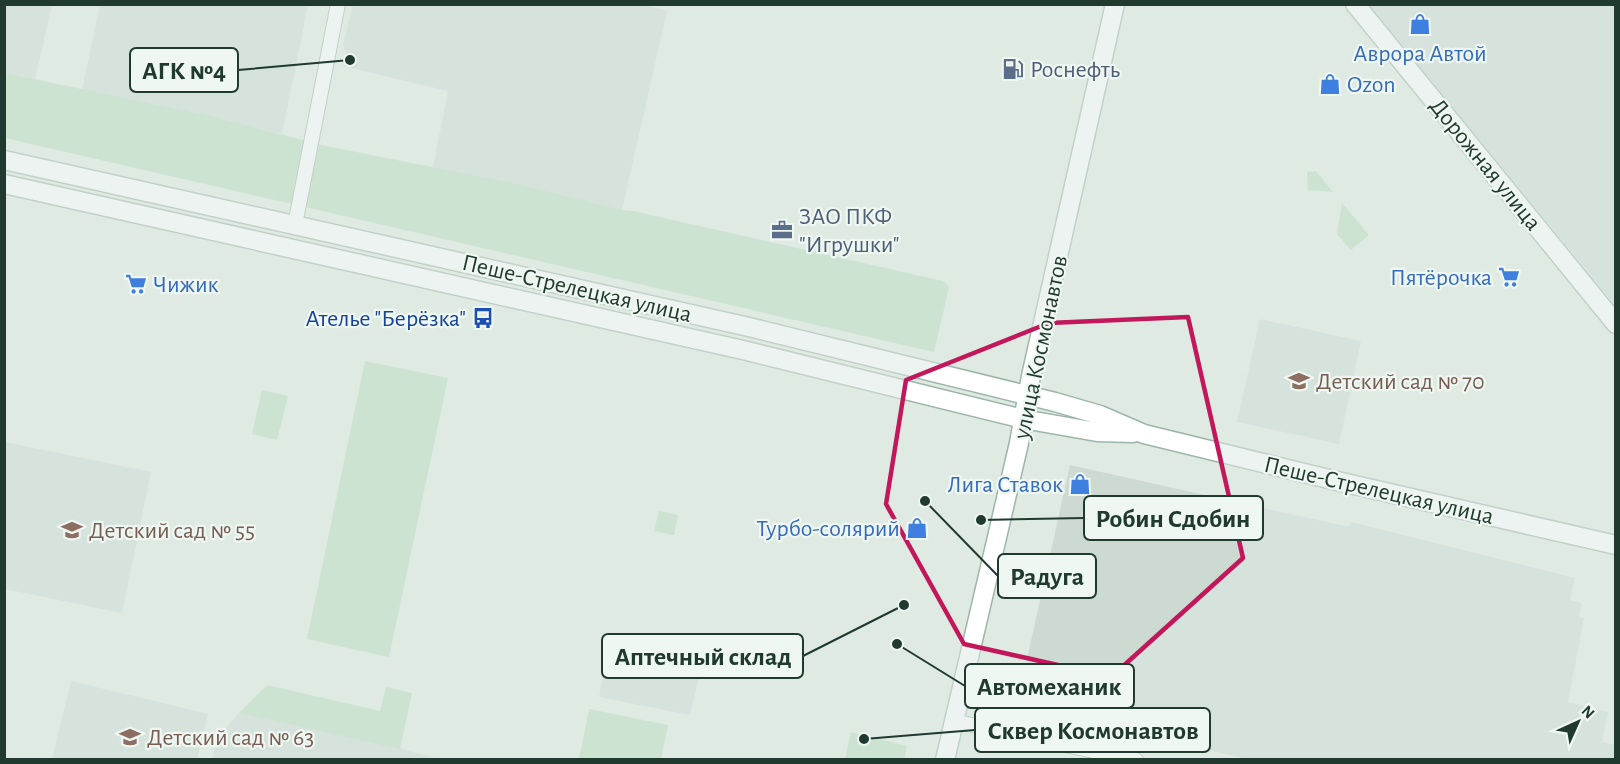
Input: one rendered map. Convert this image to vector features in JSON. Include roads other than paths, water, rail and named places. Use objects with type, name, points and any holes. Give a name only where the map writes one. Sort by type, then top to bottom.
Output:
[{"type":"main road","name":"улица Космонавтов","points":[[945,759],[1115,4]]},
{"type":"main road","name":"Дорожная улица","points":[[1355,4],[1616,324]]},
{"type":"main road","name":"Пеше-Стрелецкая улица","points":[[4,160],[749,327],[1028,395],[1100,415],[1144,434],[1337,481],[1616,544]]},
{"type":"main road","name":"Пеше-Стрелецкая улица","points":[[4,184],[744,350],[1023,419],[1097,432],[1144,434]]},
{"type":"street","points":[[295,225],[338,4]]},
{"type":"street","points":[[953,721],[1136,759]]},
{"type":"place","name":"Аврора Автой","points":[[1420,24]]},
{"type":"place","name":"АГК №4","points":[[350,60]]},
{"type":"place","name":"Роснефть","points":[[1013,69]]},
{"type":"place","name":"Ozon","points":[[1330,84]]},
{"type":"place","name":"ЗАО ПКФ \"Игрушки\"","points":[[782,230]]},
{"type":"place","name":"Пятёрочка","points":[[1509,277]]},
{"type":"place","name":"Чижик","points":[[136,284]]},
{"type":"place","name":"Ателье \"Берёзка\"","points":[[483,318]]},
{"type":"place","name":"Детский сад № 70","points":[[1299,381]]},
{"type":"place","name":"Лига Ставок","points":[[1080,484]]},
{"type":"place","name":"Радуга","points":[[925,501]]},
{"type":"place","name":"Робин Сдобин","points":[[981,520]]},
{"type":"place","name":"Турбо-солярий","points":[[917,528]]},
{"type":"place","name":"Детский сад № 55","points":[[72,530]]},
{"type":"place","name":"Аптечный склад","points":[[904,605]]},
{"type":"place","name":"Автомеханик","points":[[897,644]]},
{"type":"place","name":"Детский сад № 63","points":[[130,737]]},
{"type":"place","name":"Сквер Космонавтов","points":[[864,739]]}]
